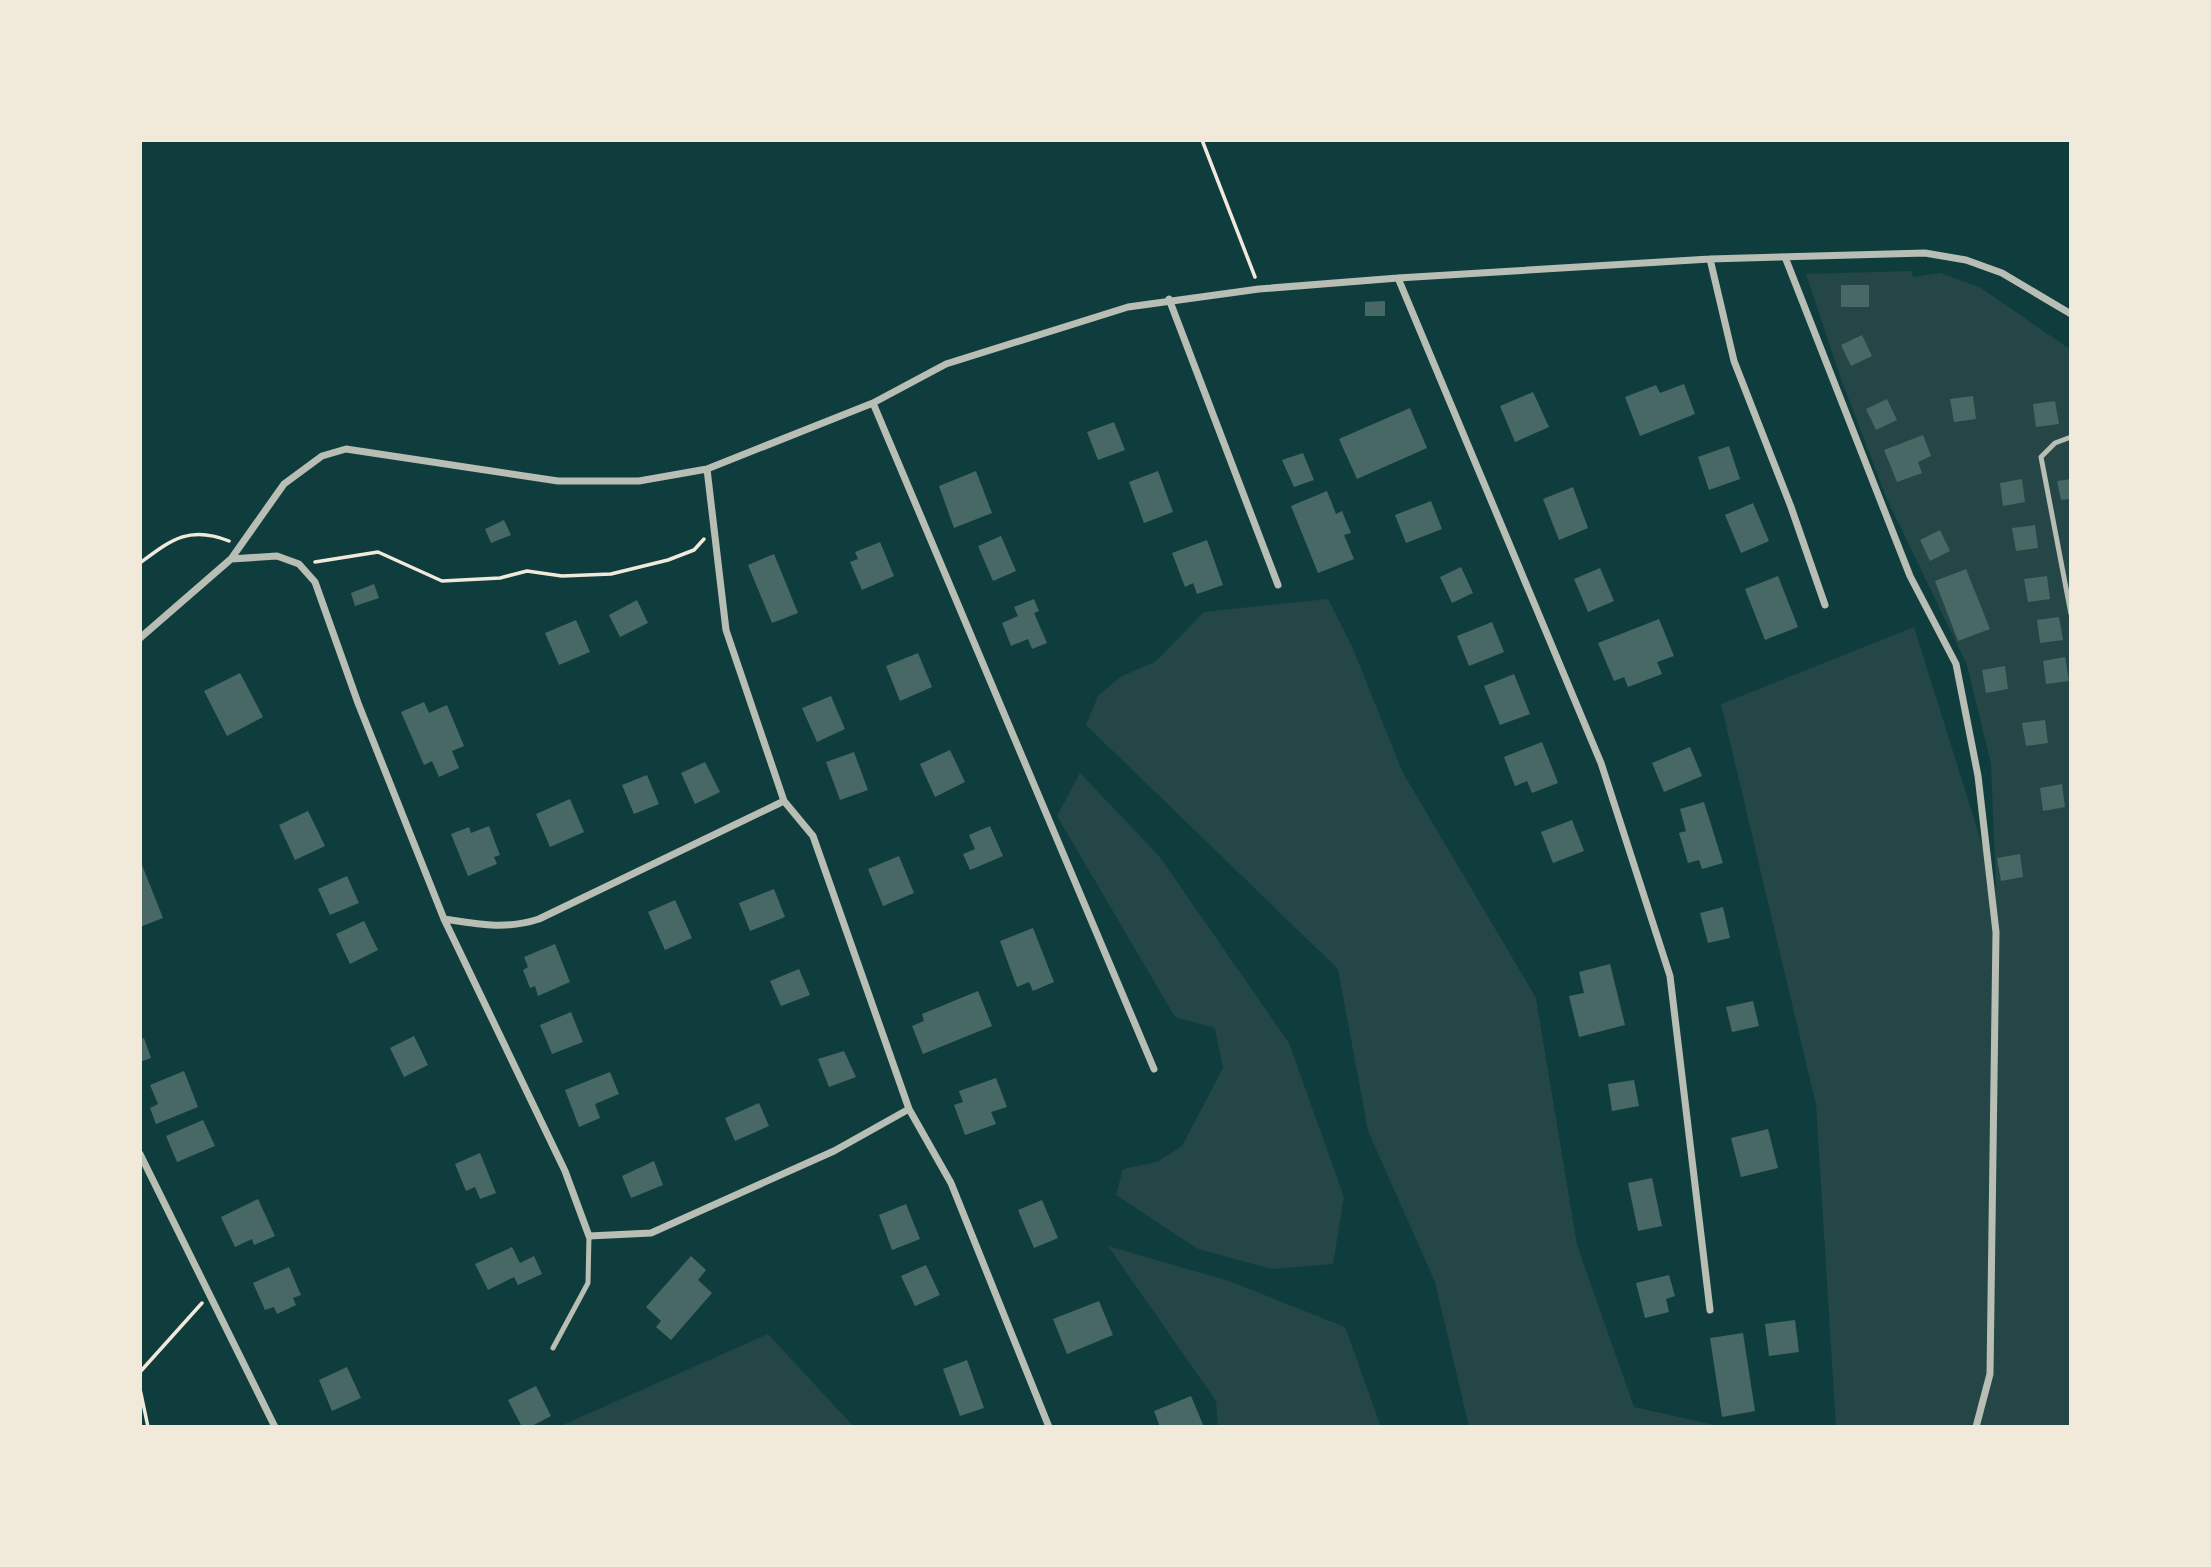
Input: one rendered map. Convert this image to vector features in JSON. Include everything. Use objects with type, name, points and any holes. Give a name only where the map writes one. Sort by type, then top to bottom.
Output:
[{"type":"street","points":[[140,638],[231,559],[284,484],[322,456],[346,449],[558,481],[639,481],[707,469],[873,403],[946,365],[1128,307],[1169,299],[1398,278],[1710,259],[1925,253],[1966,260],[2002,273],[2071,314]]},
{"type":"street","points":[[1785,257],[1910,576],[1956,664],[1978,776],[1996,932],[1990,1374],[1976,1427]]},
{"type":"street","points":[[1710,259],[1734,361],[1782,481],[1825,605]]},
{"type":"street","points":[[1398,278],[1601,763],[1670,976],[1710,1310]]},
{"type":"street","points":[[1169,299],[1278,585]]},
{"type":"street","points":[[873,403],[1154,1069]]},
{"type":"street","points":[[707,469],[726,630],[785,801],[813,836],[909,1109],[951,1183],[1049,1427]]},
{"type":"street","points":[[231,559],[277,556],[299,564],[315,582],[358,703],[444,919],[565,1171],[589,1236],[651,1233],[834,1151],[909,1109]]},
{"type":"street","points":[[444,919],[497,927],[520,926],[785,801]]},
{"type":"street","points":[[140,1154],[275,1427]]},
{"type":"lane","points":[[2071,437],[2054,443],[2041,457],[2071,614]]},
{"type":"lane","points":[[553,1348],[588,1283],[589,1236]]},
{"type":"path","points":[[1202,140],[1259,289]]},
{"type":"path","points":[[299,564],[378,552],[442,580],[500,578],[527,571],[562,576],[611,574],[668,560],[694,550],[715,530]]},
{"type":"path","points":[[140,563],[174,537],[214,535],[241,546]]},
{"type":"path","points":[[140,1372],[210,1295]]},
{"type":"path","points":[[140,1390],[148,1427]]},
{"type":"shaded area","points":[[1912,271],[1913,277],[1941,273],[1981,288],[2071,350],[2071,1427],[1836,1427],[1816,1105],[1721,704],[1914,627],[1996,889],[1991,764],[1967,665],[1886,497],[1841,379],[1806,274]]},
{"type":"shaded area","points":[[1328,599],[1353,649],[1403,773],[1536,998],[1577,1245],[1634,1407],[1723,1427],[1469,1427],[1435,1282],[1368,1131],[1338,969],[1086,725],[1098,696],[1122,676],[1155,662],[1204,612]]},
{"type":"shaded area","points":[[1080,773],[1159,856],[1289,1043],[1344,1197],[1333,1264],[1272,1269],[1198,1249],[1116,1195],[1123,1169],[1157,1162],[1182,1146],[1223,1068],[1215,1028],[1175,1017],[1057,816]]},
{"type":"shaded area","points":[[1108,1246],[1232,1282],[1345,1327],[1381,1427],[1218,1427],[1216,1401]]},
{"type":"shaded area","points":[[768,1334],[854,1427],[558,1427]]},
{"type":"building","points":[[1841,285],[1869,285],[1869,307],[1841,307]]},
{"type":"building","points":[[1385,301],[1385,316],[1365,316],[1365,302]]},
{"type":"building","points":[[1862,335],[1872,356],[1851,366],[1841,345]]},
{"type":"building","points":[[1684,384],[1695,414],[1640,436],[1625,397],[1656,385],[1660,393]]},
{"type":"building","points":[[1533,392],[1549,427],[1515,442],[1500,406]]},
{"type":"building","points":[[1973,396],[1976,419],[1954,422],[1950,399]]},
{"type":"building","points":[[1887,399],[1897,420],[1876,430],[1866,409]]},
{"type":"building","points":[[2055,401],[2059,424],[2036,427],[2033,404]]},
{"type":"building","points":[[1410,408],[1427,448],[1357,479],[1339,439]]},
{"type":"building","points":[[1114,422],[1125,450],[1098,460],[1087,432]]},
{"type":"building","points":[[1923,435],[1931,456],[1918,462],[1922,473],[1897,482],[1884,450]]},
{"type":"building","points":[[1729,446],[1740,479],[1709,490],[1698,457]]},
{"type":"building","points":[[1303,453],[1314,480],[1294,487],[1282,460]]},
{"type":"building","points":[[976,471],[992,513],[954,528],[939,486]]},
{"type":"building","points":[[1158,471],[1173,512],[1144,523],[1129,482]]},
{"type":"building","points":[[2022,479],[2025,502],[2003,506],[2000,483]]},
{"type":"building","points":[[2071,479],[2071,499],[2061,500],[2057,481]]},
{"type":"building","points":[[1573,487],[1588,528],[1559,540],[1543,499]]},
{"type":"building","points":[[1327,491],[1336,514],[1342,511],[1351,533],[1344,535],[1354,559],[1318,573],[1291,506]]},
{"type":"building","points":[[1431,501],[1442,529],[1406,543],[1395,515]]},
{"type":"building","points":[[1753,503],[1769,541],[1741,553],[1725,515]]},
{"type":"building","points":[[504,520],[511,535],[491,543],[485,529]]},
{"type":"building","points":[[2035,525],[2038,548],[2016,551],[2012,528]]},
{"type":"building","points":[[1940,530],[1950,551],[1930,561],[1920,540]]},
{"type":"building","points":[[1001,536],[1016,571],[993,581],[978,546]]},
{"type":"building","points":[[1207,540],[1223,585],[1197,594],[1193,583],[1185,587],[1172,553]]},
{"type":"building","points":[[880,542],[894,576],[862,590],[850,562],[858,559],[855,552]]},
{"type":"building","points":[[774,554],[798,613],[772,623],[748,565]]},
{"type":"building","points":[[1461,567],[1473,593],[1452,603],[1440,577]]},
{"type":"building","points":[[1600,568],[1614,601],[1588,612],[1574,579]]},
{"type":"building","points":[[1966,569],[1990,629],[1958,641],[1935,581]]},
{"type":"building","points":[[1778,576],[1798,627],[1765,640],[1745,589]]},
{"type":"building","points":[[2047,576],[2050,599],[2028,602],[2024,579]]},
{"type":"building","points":[[374,584],[379,598],[355,606],[351,593]]},
{"type":"building","points":[[1034,599],[1039,611],[1034,613],[1047,643],[1032,649],[1028,639],[1011,646],[1002,623],[1018,616],[1014,607]]},
{"type":"building","points":[[637,600],[648,623],[620,637],[609,615]]},
{"type":"building","points":[[2059,617],[2063,640],[2040,643],[2037,620]]},
{"type":"building","points":[[1659,619],[1674,656],[1657,662],[1662,674],[1628,687],[1624,677],[1614,681],[1598,643]]},
{"type":"building","points":[[576,620],[590,652],[559,665],[545,633]]},
{"type":"building","points":[[1492,622],[1504,652],[1469,666],[1457,636]]},
{"type":"building","points":[[918,653],[932,687],[900,701],[886,666]]},
{"type":"building","points":[[2065,657],[2069,681],[2046,684],[2043,661]]},
{"type":"building","points":[[2005,666],[2008,689],[1986,693],[1982,670]]},
{"type":"building","points":[[240,673],[263,717],[227,736],[204,691]]},
{"type":"building","points":[[1514,674],[1530,714],[1500,725],[1484,686]]},
{"type":"building","points":[[831,696],[845,729],[817,742],[802,708]]},
{"type":"building","points":[[424,702],[429,713],[447,705],[464,746],[452,751],[459,768],[439,777],[432,761],[424,765],[401,712]]},
{"type":"building","points":[[2045,720],[2048,743],[2026,746],[2022,723]]},
{"type":"building","points":[[1542,742],[1558,783],[1532,793],[1527,781],[1515,786],[1504,757]]},
{"type":"building","points":[[1690,747],[1702,776],[1664,792],[1652,763]]},
{"type":"building","points":[[950,750],[965,782],[935,797],[920,764]]},
{"type":"building","points":[[854,752],[868,790],[840,800],[826,762]]},
{"type":"building","points":[[705,762],[720,792],[695,804],[681,773]]},
{"type":"building","points":[[647,775],[659,804],[634,814],[622,785]]},
{"type":"building","points":[[2062,784],[2065,807],[2043,811],[2040,788]]},
{"type":"building","points":[[570,799],[584,832],[550,847],[536,814]]},
{"type":"building","points":[[1704,802],[1723,863],[1702,869],[1699,860],[1688,863],[1679,833],[1686,831],[1680,809]]},
{"type":"building","points":[[308,811],[325,846],[295,860],[279,825]]},
{"type":"building","points":[[1572,820],[1584,851],[1553,863],[1541,832]]},
{"type":"building","points":[[489,826],[500,855],[494,857],[497,864],[468,876],[451,834],[469,827],[471,833]]},
{"type":"building","points":[[990,826],[1003,856],[970,870],[963,854],[975,849],[969,835]]},
{"type":"building","points":[[2020,854],[2023,877],[2001,881],[1997,858]]},
{"type":"building","points":[[899,856],[914,893],[883,906],[868,869]]},
{"type":"building","points":[[140,860],[163,918],[140,927]]},
{"type":"building","points":[[347,876],[359,903],[330,915],[318,889]]},
{"type":"building","points":[[774,889],[785,917],[750,931],[739,903]]},
{"type":"building","points":[[675,900],[692,938],[665,950],[648,912]]},
{"type":"building","points":[[1723,907],[1730,938],[1708,943],[1700,913]]},
{"type":"building","points":[[364,921],[378,950],[350,964],[336,934]]},
{"type":"building","points":[[1033,928],[1054,982],[1033,991],[1029,982],[1017,987],[1000,941]]},
{"type":"building","points":[[555,944],[570,982],[538,996],[535,986],[530,988],[523,970],[528,967],[524,957]]},
{"type":"building","points":[[1610,964],[1625,1025],[1579,1037],[1569,996],[1584,993],[1579,972]]},
{"type":"building","points":[[799,969],[810,995],[781,1006],[770,981]]},
{"type":"building","points":[[978,991],[992,1026],[923,1054],[912,1026],[924,1021],[922,1014]]},
{"type":"building","points":[[1753,1001],[1759,1026],[1732,1032],[1726,1007]]},
{"type":"building","points":[[571,1012],[583,1042],[552,1054],[540,1025]]},
{"type":"building","points":[[414,1036],[428,1065],[404,1077],[390,1048]]},
{"type":"building","points":[[144,1038],[151,1058],[140,1062],[140,1040]]},
{"type":"building","points":[[844,1051],[856,1077],[829,1087],[818,1059]]},
{"type":"building","points":[[184,1071],[198,1107],[156,1124],[150,1108],[158,1104],[150,1085]]},
{"type":"building","points":[[610,1072],[619,1094],[595,1104],[600,1118],[579,1127],[565,1090]]},
{"type":"building","points":[[996,1078],[1007,1107],[991,1112],[996,1124],[965,1135],[954,1105],[963,1102],[959,1091]]},
{"type":"building","points":[[1634,1080],[1639,1106],[1612,1111],[1608,1084]]},
{"type":"building","points":[[759,1103],[769,1126],[735,1141],[725,1118]]},
{"type":"building","points":[[203,1120],[215,1146],[177,1162],[166,1136]]},
{"type":"building","points":[[1768,1129],[1778,1168],[1741,1177],[1731,1138]]},
{"type":"building","points":[[480,1153],[496,1193],[480,1199],[475,1187],[466,1191],[455,1164]]},
{"type":"building","points":[[654,1161],[663,1185],[631,1198],[622,1176]]},
{"type":"building","points":[[1652,1178],[1662,1226],[1638,1231],[1628,1183]]},
{"type":"building","points":[[258,1199],[275,1236],[254,1245],[252,1239],[235,1247],[221,1217]]},
{"type":"building","points":[[1042,1200],[1058,1238],[1034,1248],[1018,1210]]},
{"type":"building","points":[[906,1204],[920,1239],[892,1250],[879,1215]]},
{"type":"building","points":[[512,1247],[520,1263],[534,1256],[542,1274],[518,1285],[514,1277],[488,1290],[475,1264]]},
{"type":"building","points":[[691,1256],[706,1270],[698,1280],[712,1293],[671,1340],[656,1327],[661,1321],[646,1307]]},
{"type":"building","points":[[926,1265],[940,1295],[915,1306],[901,1276]]},
{"type":"building","points":[[289,1267],[301,1295],[293,1298],[296,1305],[277,1314],[274,1307],[265,1310],[253,1283]]},
{"type":"building","points":[[1669,1275],[1675,1296],[1666,1299],[1669,1312],[1645,1318],[1636,1283]]},
{"type":"building","points":[[1099,1301],[1113,1335],[1067,1354],[1053,1319]]},
{"type":"building","points":[[1795,1320],[1799,1352],[1769,1356],[1765,1324]]},
{"type":"building","points":[[1743,1333],[1755,1411],[1722,1417],[1710,1338]]},
{"type":"building","points":[[967,1360],[984,1408],[960,1416],[943,1369]]},
{"type":"building","points":[[347,1367],[361,1398],[332,1411],[319,1380]]},
{"type":"building","points":[[536,1386],[551,1416],[530,1427],[522,1427],[508,1400]]},
{"type":"building","points":[[1191,1396],[1204,1427],[1160,1427],[1154,1411]]}]
